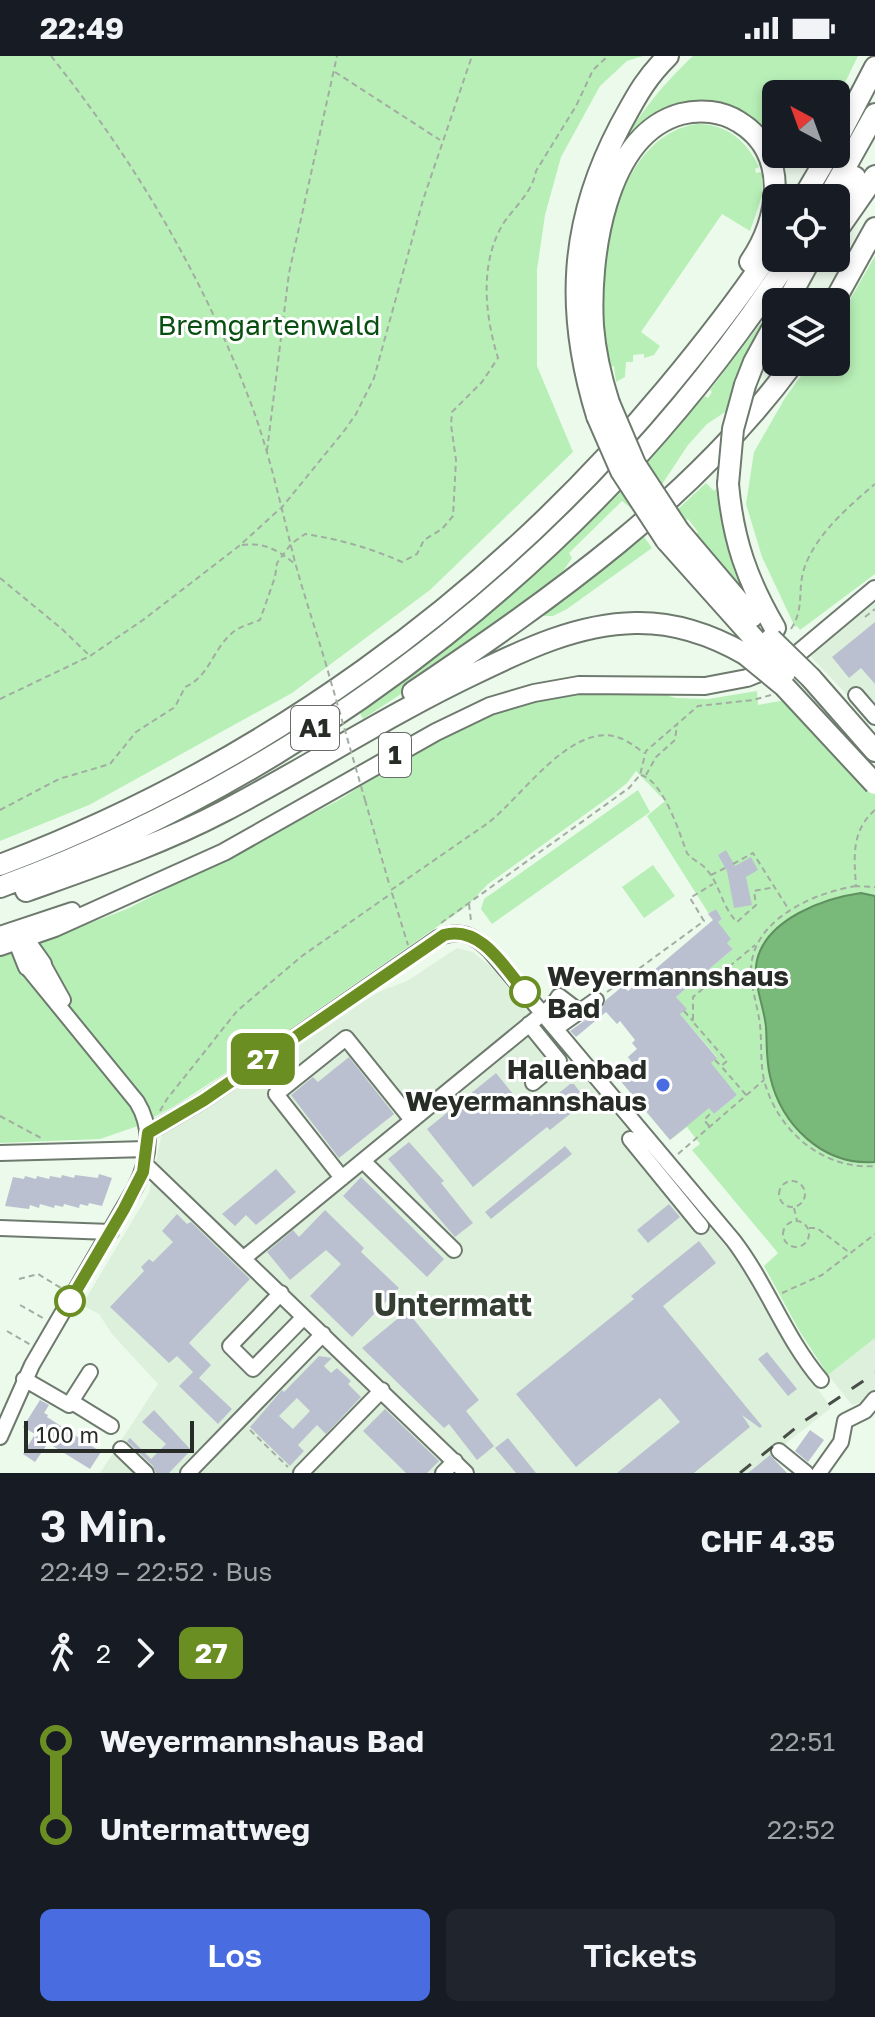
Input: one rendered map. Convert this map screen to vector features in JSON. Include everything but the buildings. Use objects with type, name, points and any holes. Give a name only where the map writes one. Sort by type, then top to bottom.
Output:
[{"type":"highway","points":[[668,56],[638,90],[597,174],[587,205],[575,297],[581,356],[603,410],[625,479],[672,536],[766,639],[875,777]]},
{"type":"highway","points":[[622,124],[681,56]]},
{"type":"highway","points":[[850,115],[875,67]]},
{"type":"highway","points":[[603,410],[592,298],[596,251],[612,188],[628,155],[651,130],[679,114],[708,111],[736,119],[759,138],[775,170],[775,199],[766,231],[753,258],[707,321],[687,364]]},
{"type":"highway","points":[[836,184],[875,114]]},
{"type":"highway","points":[[850,186],[875,140]]},
{"type":"highway","points":[[850,212],[875,176]]},
{"type":"highway","points":[[842,288],[875,228]]},
{"type":"highway","name":"A1","points":[[0,865],[102,822],[215,765],[307,709],[387,653],[478,581],[546,519],[627,435],[708,339],[762,263]]},
{"type":"highway","name":"A1","points":[[0,887],[125,834],[238,775],[343,710],[443,637],[537,556],[642,450],[728,346],[780,272]]},
{"type":"highway","points":[[762,347],[745,385],[733,429],[728,484],[738,550],[784,686],[875,784]]},
{"type":"highway","points":[[293,771],[478,648],[609,550],[685,484],[760,406],[783,376]]},
{"type":"highway","points":[[0,900],[194,826],[455,683],[531,647],[613,624],[655,624],[766,639],[811,678],[875,753]]},
{"type":"main road","name":"1","points":[[0,935],[20,936],[55,928],[237,845],[436,732],[505,701],[549,689],[579,685],[705,686],[731,683],[763,673],[789,661],[875,589]]},
{"type":"main road","name":"1","points":[[0,947],[20,936],[134,891]]},
{"type":"main road","points":[[35,966],[55,928]]},
{"type":"main road","points":[[20,936],[35,966]]},
{"type":"main road","points":[[0,958],[35,966]]},
{"type":"street","points":[[789,661],[875,753]]},
{"type":"street","points":[[856,695],[875,717]]},
{"type":"street","points":[[148,1133],[204,1100],[428,945],[450,933],[462,933],[490,951],[542,1013],[701,1226]]},
{"type":"street","points":[[0,1437],[24,1379],[111,1232],[146,1157],[148,1133],[137,1102],[83,1035],[35,966]]},
{"type":"street","points":[[244,1258],[559,996],[580,1012]]},
{"type":"street","points":[[562,1024],[596,1000]]},
{"type":"street","points":[[529,1024],[559,1061],[533,1083]]},
{"type":"street","points":[[342,1178],[276,1094],[346,1038],[412,1120]]},
{"type":"street","points":[[635,1137],[668,1163],[749,1261],[796,1347],[821,1380]]},
{"type":"street","points":[[0,1153],[63,1150],[146,1157],[244,1258],[466,1473]]},
{"type":"street","points":[[363,1161],[454,1250]]},
{"type":"street","points":[[0,1228],[111,1232]]},
{"type":"street","points":[[281,1293],[230,1346],[253,1369],[300,1321]]},
{"type":"street","points":[[188,1473],[323,1334]]},
{"type":"street","points":[[24,1379],[69,1405],[90,1372]]},
{"type":"street","points":[[301,1473],[382,1390]]},
{"type":"street","points":[[819,1473],[841,1442],[845,1421],[865,1411],[875,1399]]},
{"type":"street","points":[[72,1402],[111,1426]]},
{"type":"street","points":[[121,1449],[146,1473]]},
{"type":"street","points":[[779,1451],[806,1473]]},
{"type":"street","points":[[443,1473],[455,1461]]},
{"type":"path","points":[[51,56],[126,157],[192,268],[217,318],[267,452],[295,563],[412,956]]},
{"type":"path","points":[[267,452],[289,273],[337,56]]},
{"type":"path","points":[[0,699],[90,656],[143,620],[239,546],[283,506],[344,431],[374,378],[442,142],[472,56]]},
{"type":"path","points":[[0,810],[59,779],[110,764],[136,732],[175,707],[185,687],[198,681],[217,648],[233,631],[260,620],[277,563],[291,544],[305,534],[336,539],[402,562],[417,554],[424,540],[442,529],[453,516],[456,460],[452,412],[482,382],[498,358],[487,306],[492,250],[502,225],[534,184],[536,171],[576,106],[593,70],[608,56]]},
{"type":"path","points":[[334,71],[442,142]]},
{"type":"path","points":[[766,639],[799,616],[801,581],[811,553],[830,527],[875,484]]},
{"type":"path","points":[[239,546],[265,545],[295,563]]},
{"type":"path","points":[[0,578],[90,656]]},
{"type":"path","points":[[863,618],[875,609]]},
{"type":"path","points":[[428,945],[438,925],[616,798],[640,775],[644,753],[698,706],[762,699],[777,692]]},
{"type":"path","points":[[645,776],[656,757],[675,740],[677,724]]},
{"type":"path","points":[[148,1133],[167,1099],[237,1011],[302,956],[503,812],[536,776],[587,739],[602,735],[617,737],[644,753]]},
{"type":"path","points":[[640,775],[652,781],[672,814],[687,853],[707,869],[727,912],[737,922],[756,905],[754,891],[775,887]]},
{"type":"path","points":[[856,886],[855,840],[866,818],[875,810]]},
{"type":"path","points":[[733,864],[753,853],[790,912]]},
{"type":"path","points":[[710,876],[725,868]]},
{"type":"path","points":[[596,1000],[704,921],[690,898],[714,884]]},
{"type":"path","points":[[693,1022],[693,997],[756,944],[769,927],[790,912],[827,894],[856,886],[875,887]]},
{"type":"path","points":[[469,903],[471,921]]},
{"type":"path","points":[[756,944],[751,969],[761,1029],[764,1079],[770,1097],[788,1127],[811,1150],[845,1164],[875,1166]]},
{"type":"path","points":[[684,1011],[727,1061],[721,1066]]},
{"type":"path","points":[[715,1060],[746,1095]]},
{"type":"path","points":[[668,1163],[764,1079]]},
{"type":"path","points":[[710,1127],[704,1120],[712,1112]]},
{"type":"path","points":[[0,1116],[63,1150]]},
{"type":"path","points":[[790,1182],[798,1183],[805,1192],[804,1200],[794,1207],[786,1205],[780,1198],[783,1186],[790,1182]]},
{"type":"path","points":[[794,1207],[797,1221],[808,1228],[817,1228],[851,1254]]},
{"type":"path","points":[[797,1221],[784,1230],[784,1239],[790,1245],[798,1247],[805,1243],[809,1236],[808,1228]]},
{"type":"path","points":[[777,1295],[822,1275],[875,1234]]},
{"type":"path","points":[[19,1279],[38,1274],[63,1289]]},
{"type":"path","points":[[20,1305],[44,1319]]},
{"type":"path","points":[[7,1331],[30,1345]]},
{"type":"path","points":[[244,1424],[294,1473]]},
{"type":"shaded area","points":[[875,590],[875,725],[802,647]]},
{"type":"shaded area","points":[[861,893],[875,896],[875,1162],[838,1157],[822,1149],[794,1126],[784,1111],[769,1070],[766,1027],[756,977],[757,960],[763,946],[785,922],[814,906]]},
{"type":"shaded area","points":[[457,948],[473,952],[490,966],[733,1255],[789,1347],[831,1408],[748,1473],[100,1473],[158,1384],[112,1334],[99,1314],[82,1305],[149,1193],[162,1133],[376,993],[407,981]]},
{"type":"shaded area","points":[[875,1338],[875,1395],[867,1402],[852,1405],[828,1375]]},
{"type":"green space","name":"Bremgartenwald","points":[[0,56],[643,56],[627,61],[600,86],[561,157],[545,215],[537,270],[537,366],[573,452],[430,590],[292,693],[89,805],[0,841]]},
{"type":"green space","points":[[693,56],[858,56],[846,80],[762,80],[762,149],[700,106],[611,167],[627,136],[669,81]]},
{"type":"green space","points":[[697,124],[718,127],[735,136],[759,167],[755,169],[756,173],[761,172],[762,196],[750,231],[722,214],[641,332],[660,346],[654,355],[644,358],[644,354],[633,355],[633,362],[626,362],[625,377],[616,382],[614,366],[610,367],[607,350],[602,299],[603,274],[613,219],[622,192],[635,168],[652,147],[672,132]]},
{"type":"green space","points":[[875,256],[875,574],[800,630],[795,627],[762,557],[746,504],[754,452],[801,376],[850,376],[850,300]]},
{"type":"green space","points":[[762,322],[762,331],[728,410],[707,424],[688,445],[641,516],[622,501],[569,553],[572,558],[552,588],[460,655],[363,719],[360,713],[453,643],[541,568],[623,487],[701,400],[705,396],[708,398],[712,392],[710,390]]},
{"type":"green space","points":[[706,483],[714,491],[719,486],[726,538],[744,588],[741,590],[694,536],[698,532],[688,519],[685,521],[677,510]]},
{"type":"green space","points":[[642,534],[652,548],[567,609],[553,616],[541,614]]},
{"type":"green space","points":[[593,691],[651,691],[676,698],[708,699],[757,691],[758,705],[791,699],[875,792],[875,1338],[828,1375],[764,1266],[778,1253],[692,1150],[700,1144],[687,1127],[670,1140],[619,1079],[635,1066],[628,1057],[654,1034],[714,1114],[737,1095],[710,1063],[717,1057],[680,1014],[686,1009],[676,997],[733,949],[718,922],[722,919],[716,909],[709,914],[647,816],[665,801],[636,771],[612,795],[488,884],[467,906],[173,1107],[135,1127],[100,1139],[0,1143],[0,957],[127,909],[339,800],[428,744],[509,707]]},
{"type":"green space","points":[[638,790],[650,812],[492,924],[481,909],[484,899]]},
{"type":"green space","points":[[653,865],[675,896],[644,918],[622,887]]},
{"type":"railway","points":[[740,1473],[803,1422],[875,1373]]},
{"type":"bus line","name":"27","points":[[70,1301],[143,1172],[148,1133],[204,1100],[444,935],[456,932],[476,939],[525,992]]},
{"type":"place","name":"Weyermannshaus Bad","points":[[525,992]]},
{"type":"place","name":"Hallenbad Weyermannshaus","points":[[663,1085]]},
{"type":"district","name":"Untermatt","points":[[453,1305]]}]
